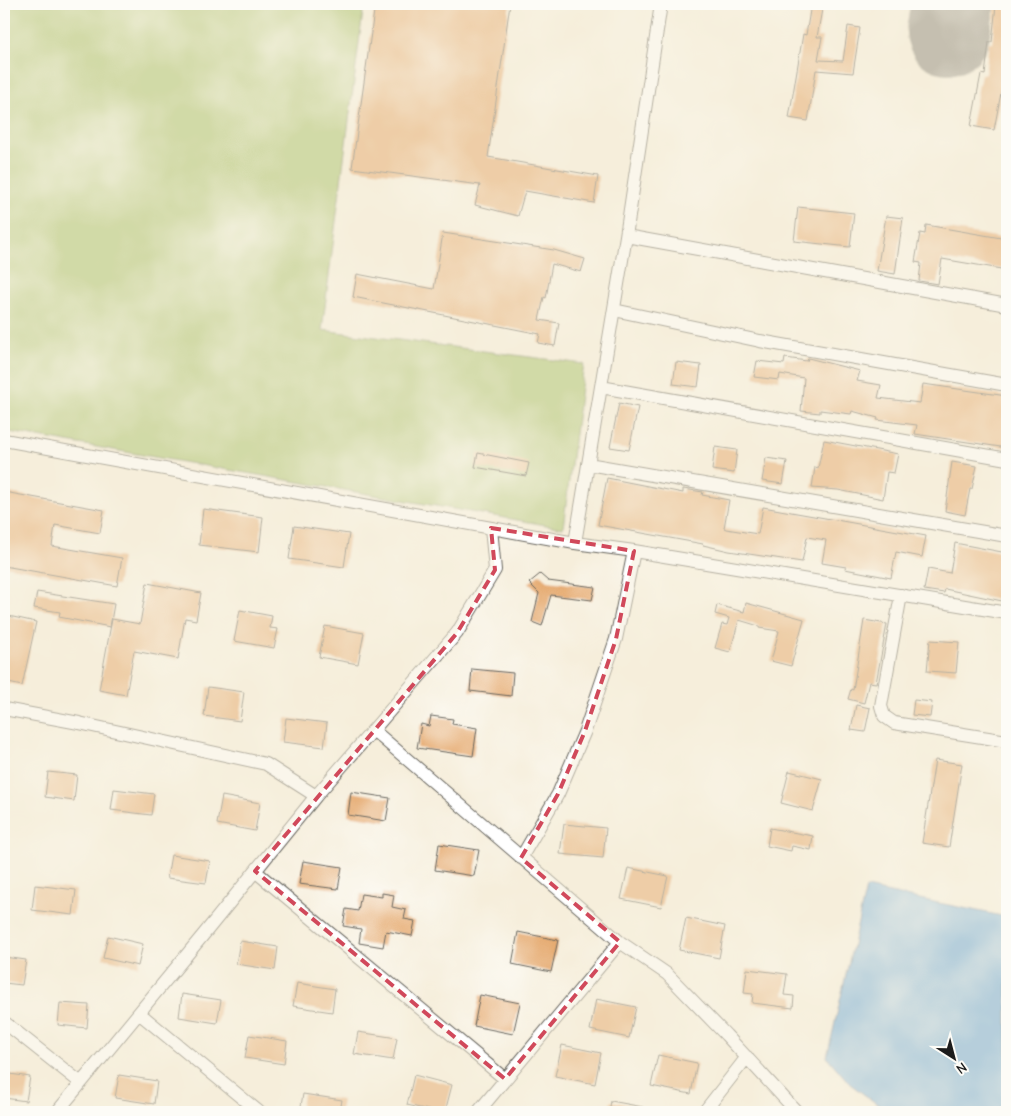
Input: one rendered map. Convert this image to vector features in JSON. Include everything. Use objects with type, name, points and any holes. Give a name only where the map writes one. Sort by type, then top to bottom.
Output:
[{"type":"street","points":[[575,544],[626,236],[661,4]]},
{"type":"street","points":[[626,236],[1007,305]]},
{"type":"street","points":[[614,310],[760,341],[1007,385]]},
{"type":"street","points":[[601,386],[1007,459]]},
{"type":"street","points":[[4,440],[575,544],[634,551],[1007,613]]},
{"type":"street","points":[[588,464],[1007,536]]},
{"type":"street","points":[[57,1112],[316,796],[457,632],[495,570],[491,528]]},
{"type":"street","points":[[521,858],[558,794],[585,731],[616,639],[634,551]]},
{"type":"street","points":[[901,595],[881,706],[884,716],[894,722],[1007,741]]},
{"type":"street","points":[[4,709],[79,722],[266,764],[316,796]]},
{"type":"street","points":[[373,730],[620,942],[667,974],[797,1112]]},
{"type":"street","points":[[255,871],[505,1079]]},
{"type":"street","points":[[478,1112],[620,942]]},
{"type":"street","points":[[139,1013],[259,1112]]},
{"type":"street","points":[[4,1022],[81,1083]]},
{"type":"street","points":[[704,1112],[747,1057]]},
{"type":"highlighted area","points":[[491,528],[634,551],[616,639],[585,731],[558,794],[521,858],[620,942],[505,1079],[255,871],[457,633],[495,570]]},
{"type":"green space","points":[[4,4],[364,4],[322,330],[584,364],[563,528],[4,431]]},
{"type":"water","points":[[866,888],[1007,917],[1007,1101],[994,1112],[888,1112],[850,1084],[827,1057]]},
{"type":"building","points":[[375,4],[510,4],[488,157],[598,176],[594,203],[525,191],[518,216],[475,205],[480,185],[352,168]]},
{"type":"building","points":[[811,4],[823,4],[817,37],[822,37],[818,60],[843,61],[848,26],[860,28],[853,73],[816,70],[808,121],[789,118],[803,34],[806,35]]},
{"type":"building","points":[[996,5],[1007,6],[1007,61],[994,130],[971,126],[981,74],[985,75],[989,42],[992,42]]},
{"type":"building","points":[[798,207],[854,213],[850,247],[794,241]]},
{"type":"building","points":[[886,216],[903,218],[895,274],[877,271]]},
{"type":"building","points":[[926,225],[1007,239],[1007,270],[942,259],[938,284],[919,281],[921,263],[915,262],[920,233],[925,234]]},
{"type":"building","points":[[443,233],[554,250],[585,259],[581,272],[552,264],[546,298],[544,297],[539,320],[559,323],[555,346],[538,343],[540,334],[353,297],[357,274],[434,289]]},
{"type":"building","points":[[785,358],[807,361],[808,358],[860,371],[857,381],[881,385],[878,398],[920,403],[923,384],[1007,396],[1007,448],[915,434],[917,425],[877,420],[878,418],[852,411],[851,414],[820,410],[820,413],[801,411],[804,378],[780,374],[779,380],[754,377],[757,361],[784,364]]},
{"type":"building","points":[[676,362],[701,365],[698,387],[673,384]]},
{"type":"building","points":[[619,403],[638,407],[629,450],[610,447]]},
{"type":"building","points":[[824,440],[898,454],[894,473],[887,472],[883,499],[838,490],[812,488],[815,467],[818,468]]},
{"type":"building","points":[[715,447],[737,450],[734,473],[712,470]]},
{"type":"building","points":[[478,453],[529,463],[526,476],[475,467]]},
{"type":"building","points":[[766,458],[787,461],[783,484],[762,481]]},
{"type":"building","points":[[952,462],[977,466],[965,515],[945,511]]},
{"type":"building","points":[[607,478],[683,493],[683,489],[703,492],[702,495],[729,500],[724,528],[726,529],[758,534],[763,507],[926,536],[922,557],[896,552],[891,578],[822,563],[826,540],[807,537],[802,562],[729,551],[703,544],[598,525]]},
{"type":"building","points":[[4,492],[104,510],[100,533],[55,525],[52,546],[122,558],[117,586],[4,566]]},
{"type":"building","points":[[203,509],[263,517],[259,552],[199,545]]},
{"type":"building","points":[[294,526],[349,534],[344,567],[289,559]]},
{"type":"building","points":[[955,543],[1007,553],[1007,602],[945,589],[944,593],[924,590],[928,569],[950,573]]},
{"type":"building","points":[[540,574],[548,581],[595,587],[592,600],[551,595],[542,626],[532,622],[539,593],[529,583]]},
{"type":"building","points":[[147,583],[201,593],[196,620],[185,618],[178,659],[134,651],[126,695],[99,690],[112,619],[140,624]]},
{"type":"building","points":[[37,592],[114,604],[110,627],[59,617],[60,612],[34,608]]},
{"type":"building","points":[[746,603],[804,619],[791,666],[771,661],[779,631],[759,628],[759,626],[739,620],[730,652],[715,648],[722,624],[727,625],[729,618],[715,614],[717,605],[744,612]]},
{"type":"building","points":[[240,610],[272,616],[270,628],[278,629],[274,648],[234,641]]},
{"type":"building","points":[[4,615],[36,622],[22,686],[4,682],[6,646],[4,645]]},
{"type":"building","points":[[864,620],[887,624],[876,683],[869,682],[864,703],[848,699],[851,689],[853,690]]},
{"type":"building","points":[[325,626],[364,633],[358,664],[319,657]]},
{"type":"building","points":[[930,640],[959,642],[956,673],[927,671]]},
{"type":"building","points":[[472,669],[513,673],[511,696],[470,691]]},
{"type":"building","points":[[208,687],[244,692],[240,721],[204,716]]},
{"type":"building","points":[[914,700],[932,702],[930,717],[912,715]]},
{"type":"building","points":[[856,705],[870,708],[865,732],[851,730]]},
{"type":"building","points":[[431,716],[453,719],[452,724],[477,728],[473,756],[417,748],[421,724],[429,726]]},
{"type":"building","points":[[286,718],[327,723],[324,747],[283,742]]},
{"type":"building","points":[[935,760],[962,764],[949,847],[922,843]]},
{"type":"building","points":[[789,771],[822,779],[813,811],[781,803]]},
{"type":"building","points":[[48,772],[77,775],[74,801],[45,797]]},
{"type":"building","points":[[114,789],[154,794],[151,815],[111,810]]},
{"type":"building","points":[[351,792],[390,798],[386,821],[348,815]]},
{"type":"building","points":[[222,796],[260,803],[255,831],[217,824]]},
{"type":"building","points":[[564,824],[606,828],[603,858],[560,854]]},
{"type":"building","points":[[770,828],[813,836],[811,850],[792,846],[791,851],[767,846]]},
{"type":"building","points":[[439,844],[479,850],[474,876],[435,870]]},
{"type":"building","points":[[171,855],[210,861],[206,883],[167,878]]},
{"type":"building","points":[[303,861],[342,867],[338,889],[299,884]]},
{"type":"building","points":[[628,868],[668,876],[661,907],[621,899]]},
{"type":"building","points":[[35,885],[76,890],[73,915],[32,910]]},
{"type":"building","points":[[382,893],[394,895],[392,907],[406,910],[404,919],[415,921],[412,936],[386,931],[383,947],[359,943],[361,929],[343,926],[346,909],[358,911],[361,894],[382,897]]},
{"type":"building","points":[[686,918],[725,926],[719,958],[679,950]]},
{"type":"building","points":[[518,932],[558,940],[551,972],[512,964]]},
{"type":"building","points":[[108,936],[143,944],[138,966],[103,958]]},
{"type":"building","points":[[240,941],[278,947],[275,970],[236,964]]},
{"type":"building","points":[[4,957],[26,960],[22,985],[4,983]]},
{"type":"building","points":[[747,969],[787,974],[784,995],[794,996],[793,1008],[752,1003],[753,994],[744,993]]},
{"type":"building","points":[[297,983],[335,989],[332,1012],[293,1006]]},
{"type":"building","points":[[182,994],[221,1000],[217,1023],[179,1017]]},
{"type":"building","points":[[480,995],[520,1003],[513,1034],[474,1026]]},
{"type":"building","points":[[596,999],[636,1007],[629,1038],[590,1030]]},
{"type":"building","points":[[60,1003],[89,1005],[87,1028],[58,1025]]},
{"type":"building","points":[[358,1032],[397,1038],[393,1060],[354,1054]]},
{"type":"building","points":[[249,1035],[287,1041],[284,1064],[245,1058]]},
{"type":"building","points":[[562,1045],[601,1053],[595,1084],[555,1076]]},
{"type":"building","points":[[658,1055],[697,1063],[691,1094],[651,1086]]},
{"type":"building","points":[[4,1073],[30,1077],[26,1101],[4,1098]]},
{"type":"building","points":[[119,1075],[157,1081],[154,1104],[115,1098]]},
{"type":"building","points":[[414,1075],[452,1085],[445,1112],[407,1105]]},
{"type":"building","points":[[303,1094],[342,1100],[340,1112],[300,1112]]},
{"type":"building","points":[[611,1101],[643,1107],[642,1112],[609,1112]]},
{"type":"runway","points":[[948,32],[953,4]]}]
